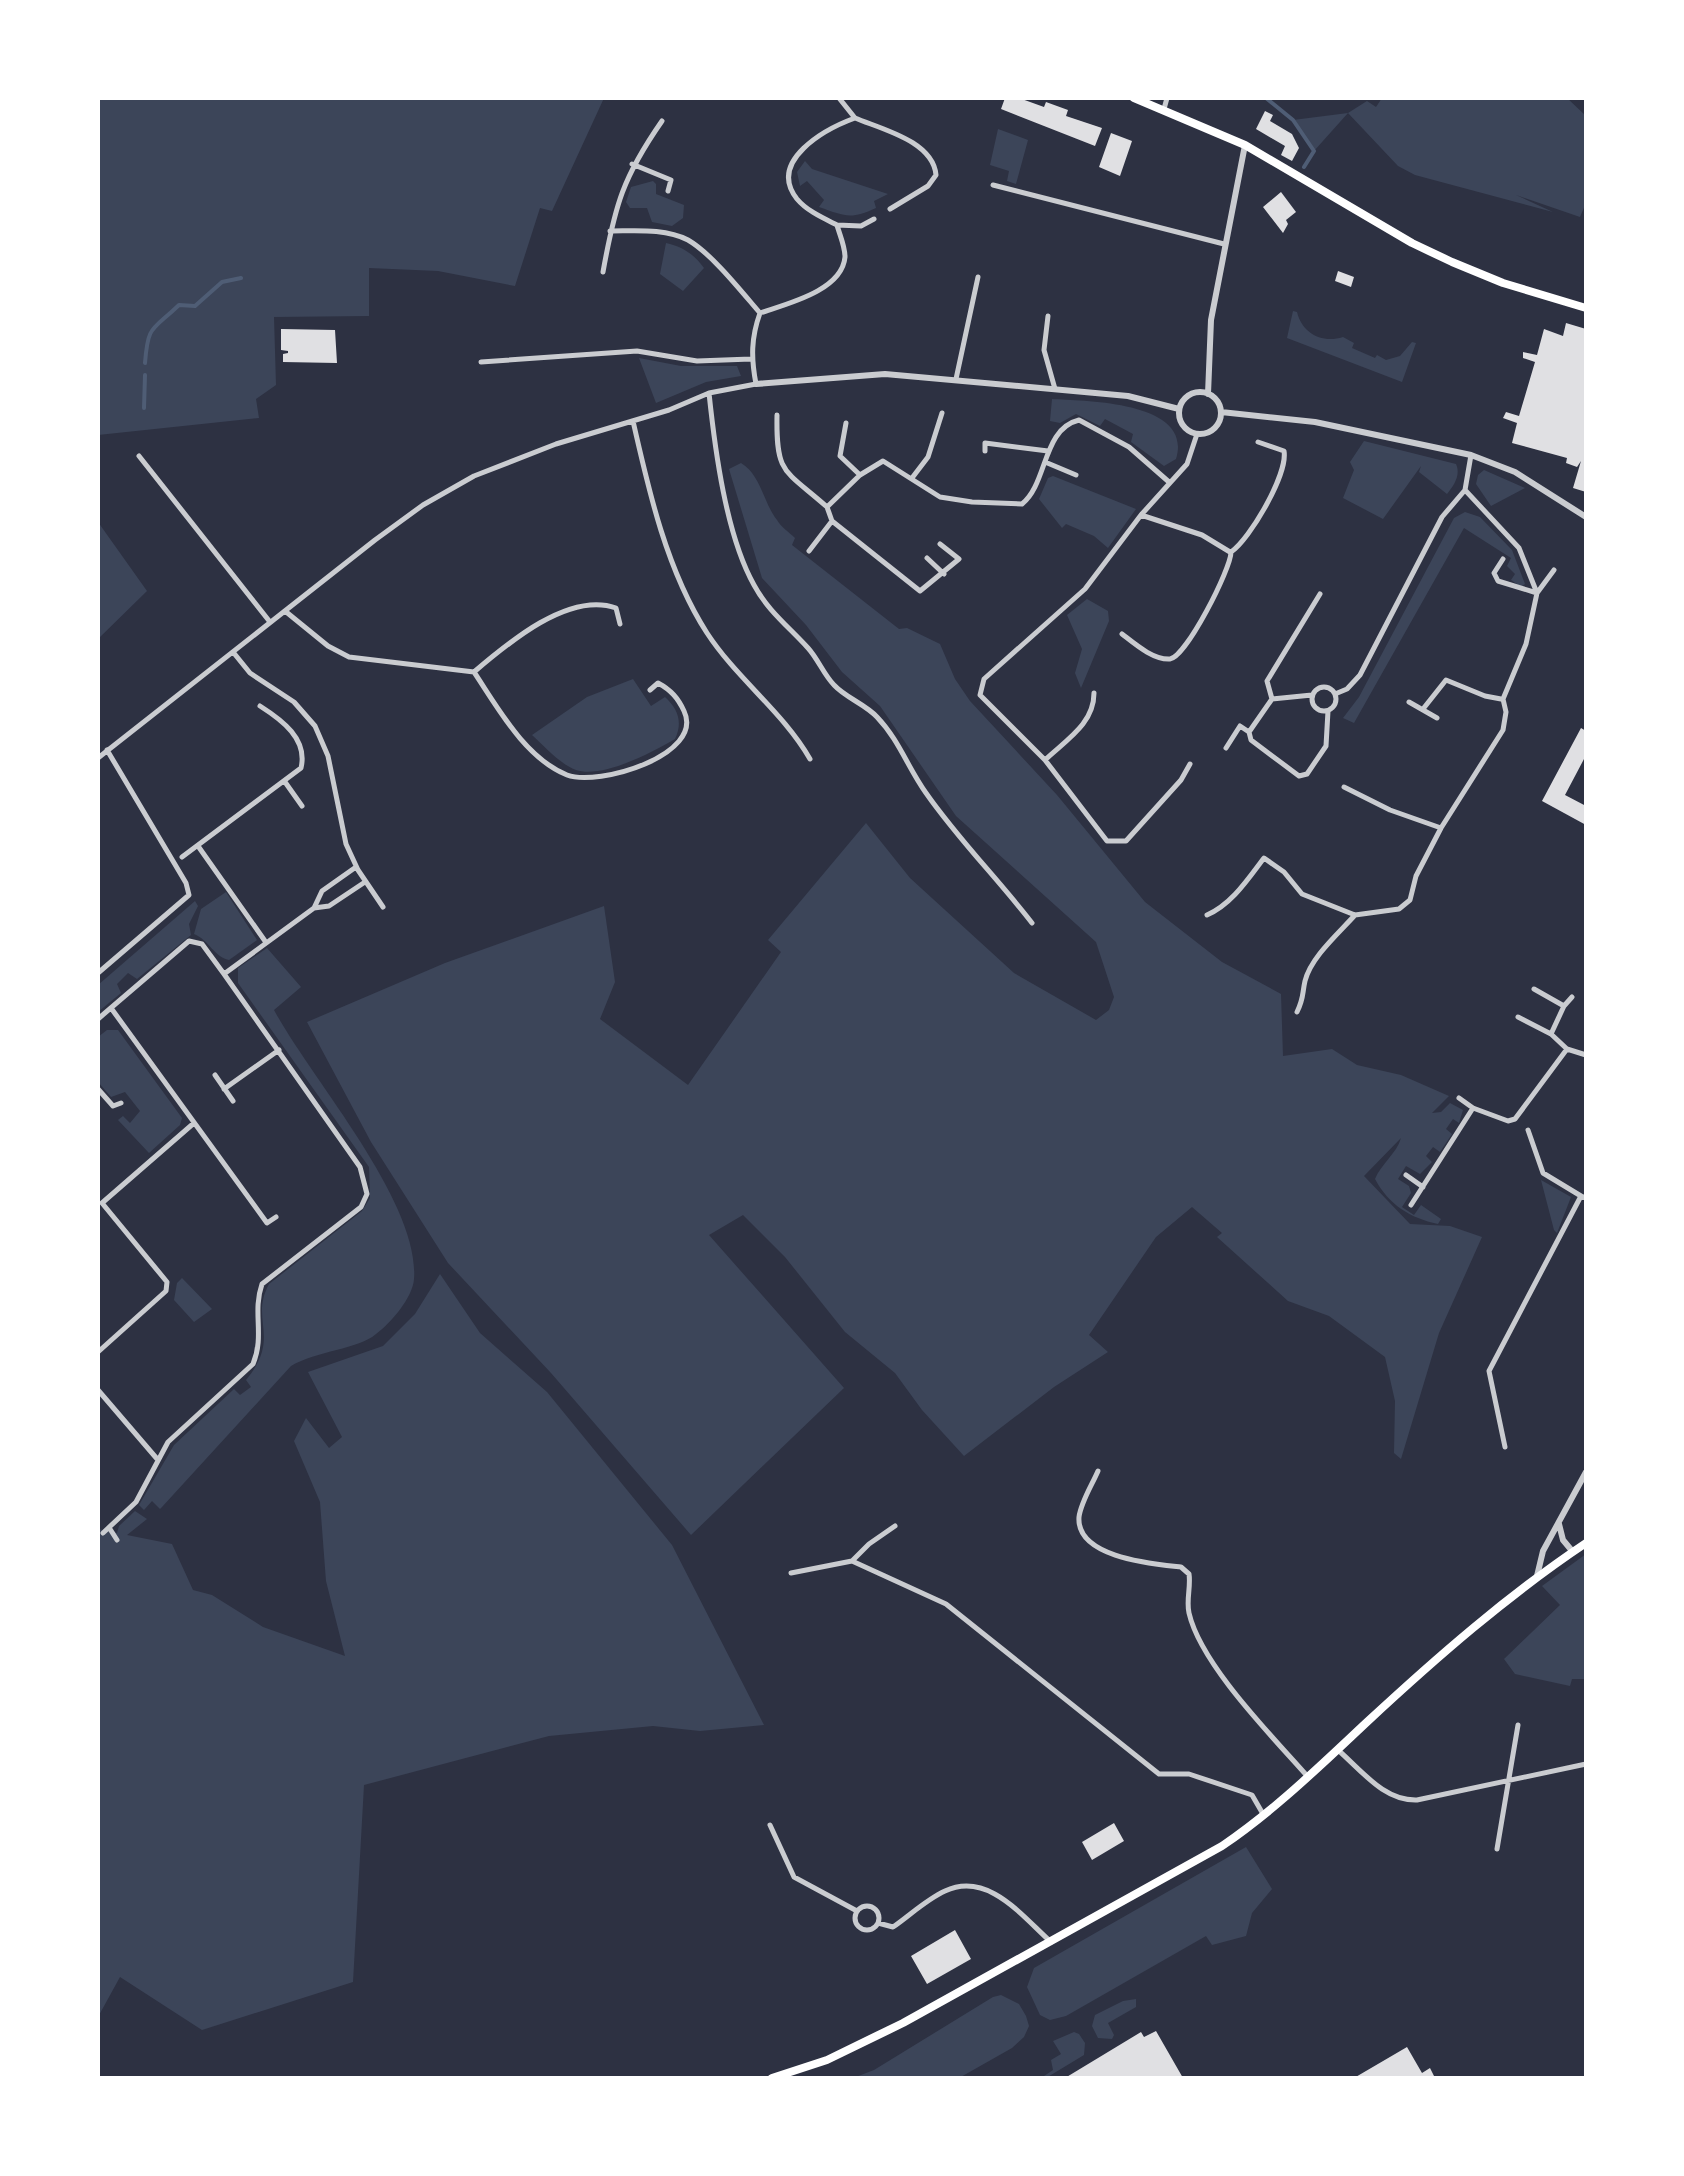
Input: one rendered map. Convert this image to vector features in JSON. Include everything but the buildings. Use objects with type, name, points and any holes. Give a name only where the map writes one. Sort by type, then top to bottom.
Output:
[{"type":"main road","points":[[1134,98],[1166,102],[1438,256],[1503,283],[1586,308]]},
{"type":"main road","points":[[772,2078],[827,2060],[903,2024],[1222,1846],[1265,1817],[1429,1666],[1537,1576],[1586,1543]]},
{"type":"street","points":[[839,98],[855,118],[910,141],[936,166],[936,175],[928,186],[890,209]]},
{"type":"street","points":[[855,118],[836,125],[807,146],[788,170],[788,183],[798,199],[836,225],[861,226],[874,218]]},
{"type":"street","points":[[603,272],[618,198],[632,164],[662,121]]},
{"type":"street","points":[[1208,394],[1211,320],[1245,146]]},
{"type":"street","points":[[632,164],[671,180],[668,191]]},
{"type":"street","points":[[993,185],[1224,244]]},
{"type":"street","points":[[760,312],[812,295],[840,273],[844,248],[836,225]]},
{"type":"street","points":[[610,230],[652,231],[689,241],[760,312]]},
{"type":"street","points":[[956,380],[978,277]]},
{"type":"street","points":[[756,384],[752,334],[760,312]]},
{"type":"street","points":[[1048,316],[1044,350],[1055,389]]},
{"type":"street","points":[[481,362],[638,351],[697,361],[751,359]]},
{"type":"street","points":[[98,758],[391,528],[474,476],[709,393],[756,384],[862,374],[1128,396],[1179,409]]},
{"type":"street","points":[[709,393],[724,494],[752,584],[774,615],[809,649],[834,686],[875,715],[903,750],[923,789],[1032,923]]},
{"type":"street","points":[[1190,394],[1208,394],[1217,401],[1221,412],[1214,428],[1197,434],[1181,424],[1179,409],[1190,394]]},
{"type":"street","points":[[1221,412],[1316,422],[1472,455],[1515,472],[1586,516]]},
{"type":"street","points":[[912,478],[928,457],[942,414]]},
{"type":"street","points":[[777,415],[776,453],[783,469],[827,506],[832,521],[920,591],[960,559],[940,544]]},
{"type":"street","points":[[827,506],[860,474],[883,461],[940,497],[1022,504],[1038,481],[1064,426],[1078,420],[1130,448],[1169,482]]},
{"type":"street","points":[[633,421],[684,591],[708,634],[798,738],[810,759]]},
{"type":"street","points":[[846,422],[840,456],[860,474]]},
{"type":"street","points":[[1190,764],[1182,780],[1126,841],[1115,844],[1100,833],[1045,760],[980,695],[980,687],[984,679],[1085,590],[1141,515],[1187,464],[1197,434]]},
{"type":"street","points":[[985,451],[985,442],[1049,451]]},
{"type":"street","points":[[1122,634],[1158,657],[1178,656],[1224,579],[1231,552],[1250,533],[1283,472],[1284,451],[1258,442]]},
{"type":"street","points":[[1335,694],[1360,675],[1442,517],[1466,490],[1472,455]]},
{"type":"street","points":[[139,456],[270,622]]},
{"type":"street","points":[[1045,462],[1076,475]]},
{"type":"street","points":[[1466,490],[1519,548],[1538,593]]},
{"type":"street","points":[[1141,515],[1202,536],[1231,552]]},
{"type":"street","points":[[809,551],[832,521]]},
{"type":"street","points":[[927,558],[944,574]]},
{"type":"street","points":[[1502,558],[1494,574],[1498,581],[1538,593]]},
{"type":"street","points":[[1206,915],[1239,891],[1264,858],[1284,872],[1302,894],[1356,915],[1399,909],[1410,900],[1416,876],[1441,828],[1503,730],[1503,699],[1526,644],[1538,593],[1554,570]]},
{"type":"street","points":[[1272,699],[1267,681],[1320,594]]},
{"type":"street","points":[[285,611],[328,646],[349,657],[474,672],[523,633],[584,604],[602,603],[616,608],[620,624]]},
{"type":"street","points":[[233,652],[250,673],[294,702],[315,726],[328,756],[342,830],[356,867],[382,907]]},
{"type":"street","points":[[474,672],[529,747],[552,767],[582,779],[609,776],[642,764],[679,744],[686,735],[687,718],[671,690],[658,683],[650,690]]},
{"type":"street","points":[[1423,710],[1446,680],[1503,699]]},
{"type":"street","points":[[1226,748],[1240,726],[1249,732],[1251,740],[1299,776],[1307,774],[1326,746],[1328,710],[1336,702],[1335,694],[1325,687],[1312,695],[1272,699],[1249,732]]},
{"type":"street","points":[[1045,760],[1088,720],[1094,707],[1094,693]]},
{"type":"street","points":[[1312,695],[1314,706],[1328,710]]},
{"type":"street","points":[[1409,702],[1437,718]]},
{"type":"street","points":[[182,857],[300,768],[301,747],[289,728],[260,706]]},
{"type":"street","points":[[98,974],[189,895],[186,883],[107,750]]},
{"type":"street","points":[[285,782],[302,806]]},
{"type":"street","points":[[1344,787],[1390,810],[1441,828]]},
{"type":"street","points":[[198,846],[266,942]]},
{"type":"street","points":[[314,908],[322,891],[356,867]]},
{"type":"street","points":[[224,974],[314,908],[330,906],[365,882]]},
{"type":"street","points":[[1297,1012],[1306,995],[1304,982],[1318,958],[1356,915]]},
{"type":"street","points":[[98,1019],[190,942],[202,944],[360,1166],[367,1194],[361,1208],[262,1284],[257,1298],[260,1348],[252,1364],[168,1442],[136,1502],[110,1529],[102,1532]]},
{"type":"street","points":[[1534,989],[1564,1006]]},
{"type":"street","points":[[1551,1034],[1572,997]]},
{"type":"street","points":[[110,1008],[267,1224],[276,1217]]},
{"type":"street","points":[[1518,1017],[1551,1034],[1566,1048],[1586,1054]]},
{"type":"street","points":[[1459,1098],[1508,1122],[1515,1119],[1566,1048]]},
{"type":"street","points":[[224,1089],[279,1050]]},
{"type":"street","points":[[215,1076],[233,1101]]},
{"type":"street","points":[[98,1089],[113,1106],[121,1104]]},
{"type":"street","points":[[1412,1206],[1474,1108]]},
{"type":"street","points":[[98,1352],[166,1291],[167,1282],[100,1205],[130,1183],[194,1123]]},
{"type":"street","points":[[1506,1446],[1489,1371],[1584,1197],[1542,1173],[1528,1130]]},
{"type":"street","points":[[1406,1175],[1423,1187]]},
{"type":"street","points":[[98,1390],[159,1460]]},
{"type":"street","points":[[1098,1472],[1079,1518],[1082,1531],[1109,1554],[1181,1567],[1189,1574],[1187,1607],[1209,1653],[1233,1690],[1308,1777]]},
{"type":"street","points":[[1537,1576],[1544,1550],[1586,1472]]},
{"type":"street","points":[[1559,1523],[1563,1540],[1573,1552]]},
{"type":"street","points":[[790,1573],[852,1560],[895,1526]]},
{"type":"street","points":[[110,1529],[117,1540]]},
{"type":"street","points":[[852,1560],[946,1604],[1159,1774],[1188,1774],[1252,1795],[1265,1817]]},
{"type":"street","points":[[1497,1849],[1518,1725]]},
{"type":"street","points":[[1338,1750],[1386,1794],[1400,1801],[1586,1764]]},
{"type":"street","points":[[770,1825],[794,1876],[857,1911]]},
{"type":"street","points":[[878,1923],[893,1928],[945,1890],[970,1885],[991,1889],[1050,1942]]},
{"type":"street","points":[[868,1906],[875,1908],[878,1923],[873,1929],[861,1928],[855,1918],[857,1911],[868,1906]]},
{"type":"shaded area","points":[[98,98],[604,98],[552,211],[540,208],[515,286],[438,271],[369,268],[369,316],[274,317],[276,385],[256,399],[259,418],[98,435]]},
{"type":"shaded area","points":[[1382,98],[1567,98],[1586,116],[1586,203],[1580,217],[1516,195],[1553,212],[1415,175],[1398,166],[1348,113],[1367,101],[1376,107]]},
{"type":"shaded area","points":[[1348,113],[1314,151],[1293,120]]},
{"type":"shaded area","points":[[998,129],[1028,140],[1016,184],[1007,181],[1009,171],[990,165]]},
{"type":"shaded area","points":[[805,161],[812,169],[888,194],[874,201],[876,208],[860,214],[842,214],[819,207],[824,200],[807,181],[800,186],[797,172]]},
{"type":"shaded area","points":[[653,181],[656,194],[684,205],[683,218],[672,226],[652,222],[647,208],[630,208],[626,202],[631,187]]},
{"type":"shaded area","points":[[666,243],[688,252],[704,268],[683,291],[660,274]]},
{"type":"shaded area","points":[[1293,311],[1314,335],[1328,339],[1343,337],[1354,343],[1352,348],[1375,358],[1400,356],[1412,342],[1416,343],[1402,382],[1287,338]]},
{"type":"shaded area","points":[[639,358],[681,366],[737,366],[741,376],[706,382],[656,403]]},
{"type":"shaded area","points":[[1052,399],[1110,404],[1153,415],[1169,425],[1177,440],[1176,459],[1164,466],[1131,442],[1133,434],[1105,419],[1100,426],[1076,414],[1060,423],[1050,421]]},
{"type":"shaded area","points":[[1364,441],[1456,464],[1456,480],[1447,494],[1419,472],[1421,466],[1383,519],[1343,498],[1354,470],[1350,462]]},
{"type":"shaded area","points":[[741,463],[753,474],[779,523],[795,538],[792,545],[899,629],[907,628],[940,644],[955,679],[970,701],[1057,795],[1145,902],[1222,962],[1281,994],[1283,1056],[1332,1049],[1357,1065],[1401,1075],[1449,1096],[1432,1113],[1441,1112],[1450,1103],[1463,1110],[1459,1123],[1453,1119],[1446,1129],[1452,1134],[1440,1152],[1433,1147],[1426,1156],[1432,1162],[1420,1174],[1406,1166],[1398,1179],[1409,1186],[1411,1193],[1402,1207],[1414,1215],[1421,1205],[1441,1219],[1438,1224],[1418,1218],[1401,1209],[1375,1179],[1401,1138],[1364,1176],[1410,1224],[1450,1226],[1482,1237],[1439,1333],[1401,1459],[1394,1453],[1395,1401],[1385,1357],[1329,1316],[1288,1301],[1217,1237],[1222,1233],[1192,1207],[1156,1237],[1089,1335],[1108,1352],[1054,1387],[964,1456],[895,1373],[845,1332],[785,1257],[743,1215],[709,1235],[844,1388],[691,1535],[551,1373],[448,1263],[371,1142],[307,1022],[445,963],[604,906],[615,982],[600,1019],[688,1085],[781,952],[768,940],[866,823],[910,878],[1014,973],[1096,1020],[1109,1010],[1114,997],[1096,942],[956,816],[880,706],[842,672],[806,625],[762,578],[729,469]]},
{"type":"shaded area","points":[[1484,470],[1525,488],[1491,506],[1476,484]]},
{"type":"shaded area","points":[[1053,476],[1136,509],[1108,548],[1094,536],[1066,524],[1062,528],[1039,499],[1048,478]]},
{"type":"shaded area","points":[[1465,512],[1480,517],[1512,550],[1525,584],[1521,587],[1511,580],[1515,574],[1507,566],[1511,558],[1464,528],[1354,723],[1343,718],[1359,697],[1454,518]]},
{"type":"shaded area","points":[[98,522],[147,591],[98,639]]},
{"type":"shaded area","points":[[1087,599],[1108,611],[1109,621],[1081,688],[1075,673],[1082,649],[1067,615]]},
{"type":"shaded area","points":[[633,679],[651,706],[665,697],[673,706],[679,721],[675,739],[627,763],[587,772],[564,764],[532,735],[587,697]]},
{"type":"shaded area","points":[[226,892],[257,940],[229,960],[194,934],[201,909]]},
{"type":"shaded area","points":[[195,901],[198,906],[189,924],[191,935],[137,979],[128,973],[117,984],[121,993],[98,1012],[98,985]]},
{"type":"shaded area","points":[[267,948],[301,987],[274,1010],[360,1142],[400,1214],[411,1248],[413,1286],[394,1317],[368,1339],[291,1366],[160,1509],[152,1501],[144,1510],[139,1505],[174,1445],[234,1389],[240,1395],[251,1387],[246,1380],[262,1352],[262,1308],[269,1284],[362,1211],[370,1198],[369,1167],[238,983],[238,968]]},
{"type":"shaded area","points":[[107,1030],[118,1030],[182,1118],[180,1125],[149,1153],[118,1120],[123,1116],[130,1123],[140,1111],[125,1092],[111,1097],[98,1082],[98,1037]]},
{"type":"shaded area","points":[[1541,1180],[1571,1197],[1557,1233],[1554,1230]]},
{"type":"shaded area","points":[[440,1274],[480,1333],[547,1392],[672,1545],[764,1725],[700,1731],[653,1726],[549,1736],[364,1785],[353,1982],[202,2030],[120,1977],[98,2017],[98,1529],[117,1533],[135,1511],[147,1519],[127,1535],[172,1544],[193,1590],[212,1595],[263,1627],[345,1656],[326,1581],[320,1502],[294,1441],[306,1418],[329,1448],[342,1437],[308,1372],[383,1346],[415,1314]]},
{"type":"shaded area","points":[[182,1278],[212,1309],[194,1322],[174,1300]]},
{"type":"shaded area","points":[[1586,1554],[1586,1679],[1572,1679],[1570,1686],[1515,1674],[1504,1659],[1560,1605],[1542,1586]]},
{"type":"shaded area","points":[[1246,1847],[1272,1889],[1252,1913],[1246,1936],[1212,1945],[1206,1936],[1066,2016],[1050,2020],[1040,2015],[1027,1987],[1034,1968]]},
{"type":"shaded area","points":[[1001,1995],[1019,2004],[1026,2016],[1029,2026],[1024,2037],[959,2078],[853,2078],[874,2070]]},
{"type":"shaded area","points":[[1136,1999],[1136,2007],[1108,2023],[1112,2039],[1098,2038],[1092,2026],[1095,2015]]},
{"type":"shaded area","points":[[1074,2032],[1085,2043],[1084,2055],[1041,2078],[1053,2070],[1051,2060],[1061,2054],[1053,2041]]},
{"type":"waterway","points":[[1165,98],[1189,98]]},
{"type":"waterway","points":[[1266,98],[1293,120],[1314,151],[1304,167]]},
{"type":"waterway","points":[[145,363],[153,329],[179,305],[195,306],[222,282],[241,278]]},
{"type":"waterway","points":[[144,408],[145,375]]}]
